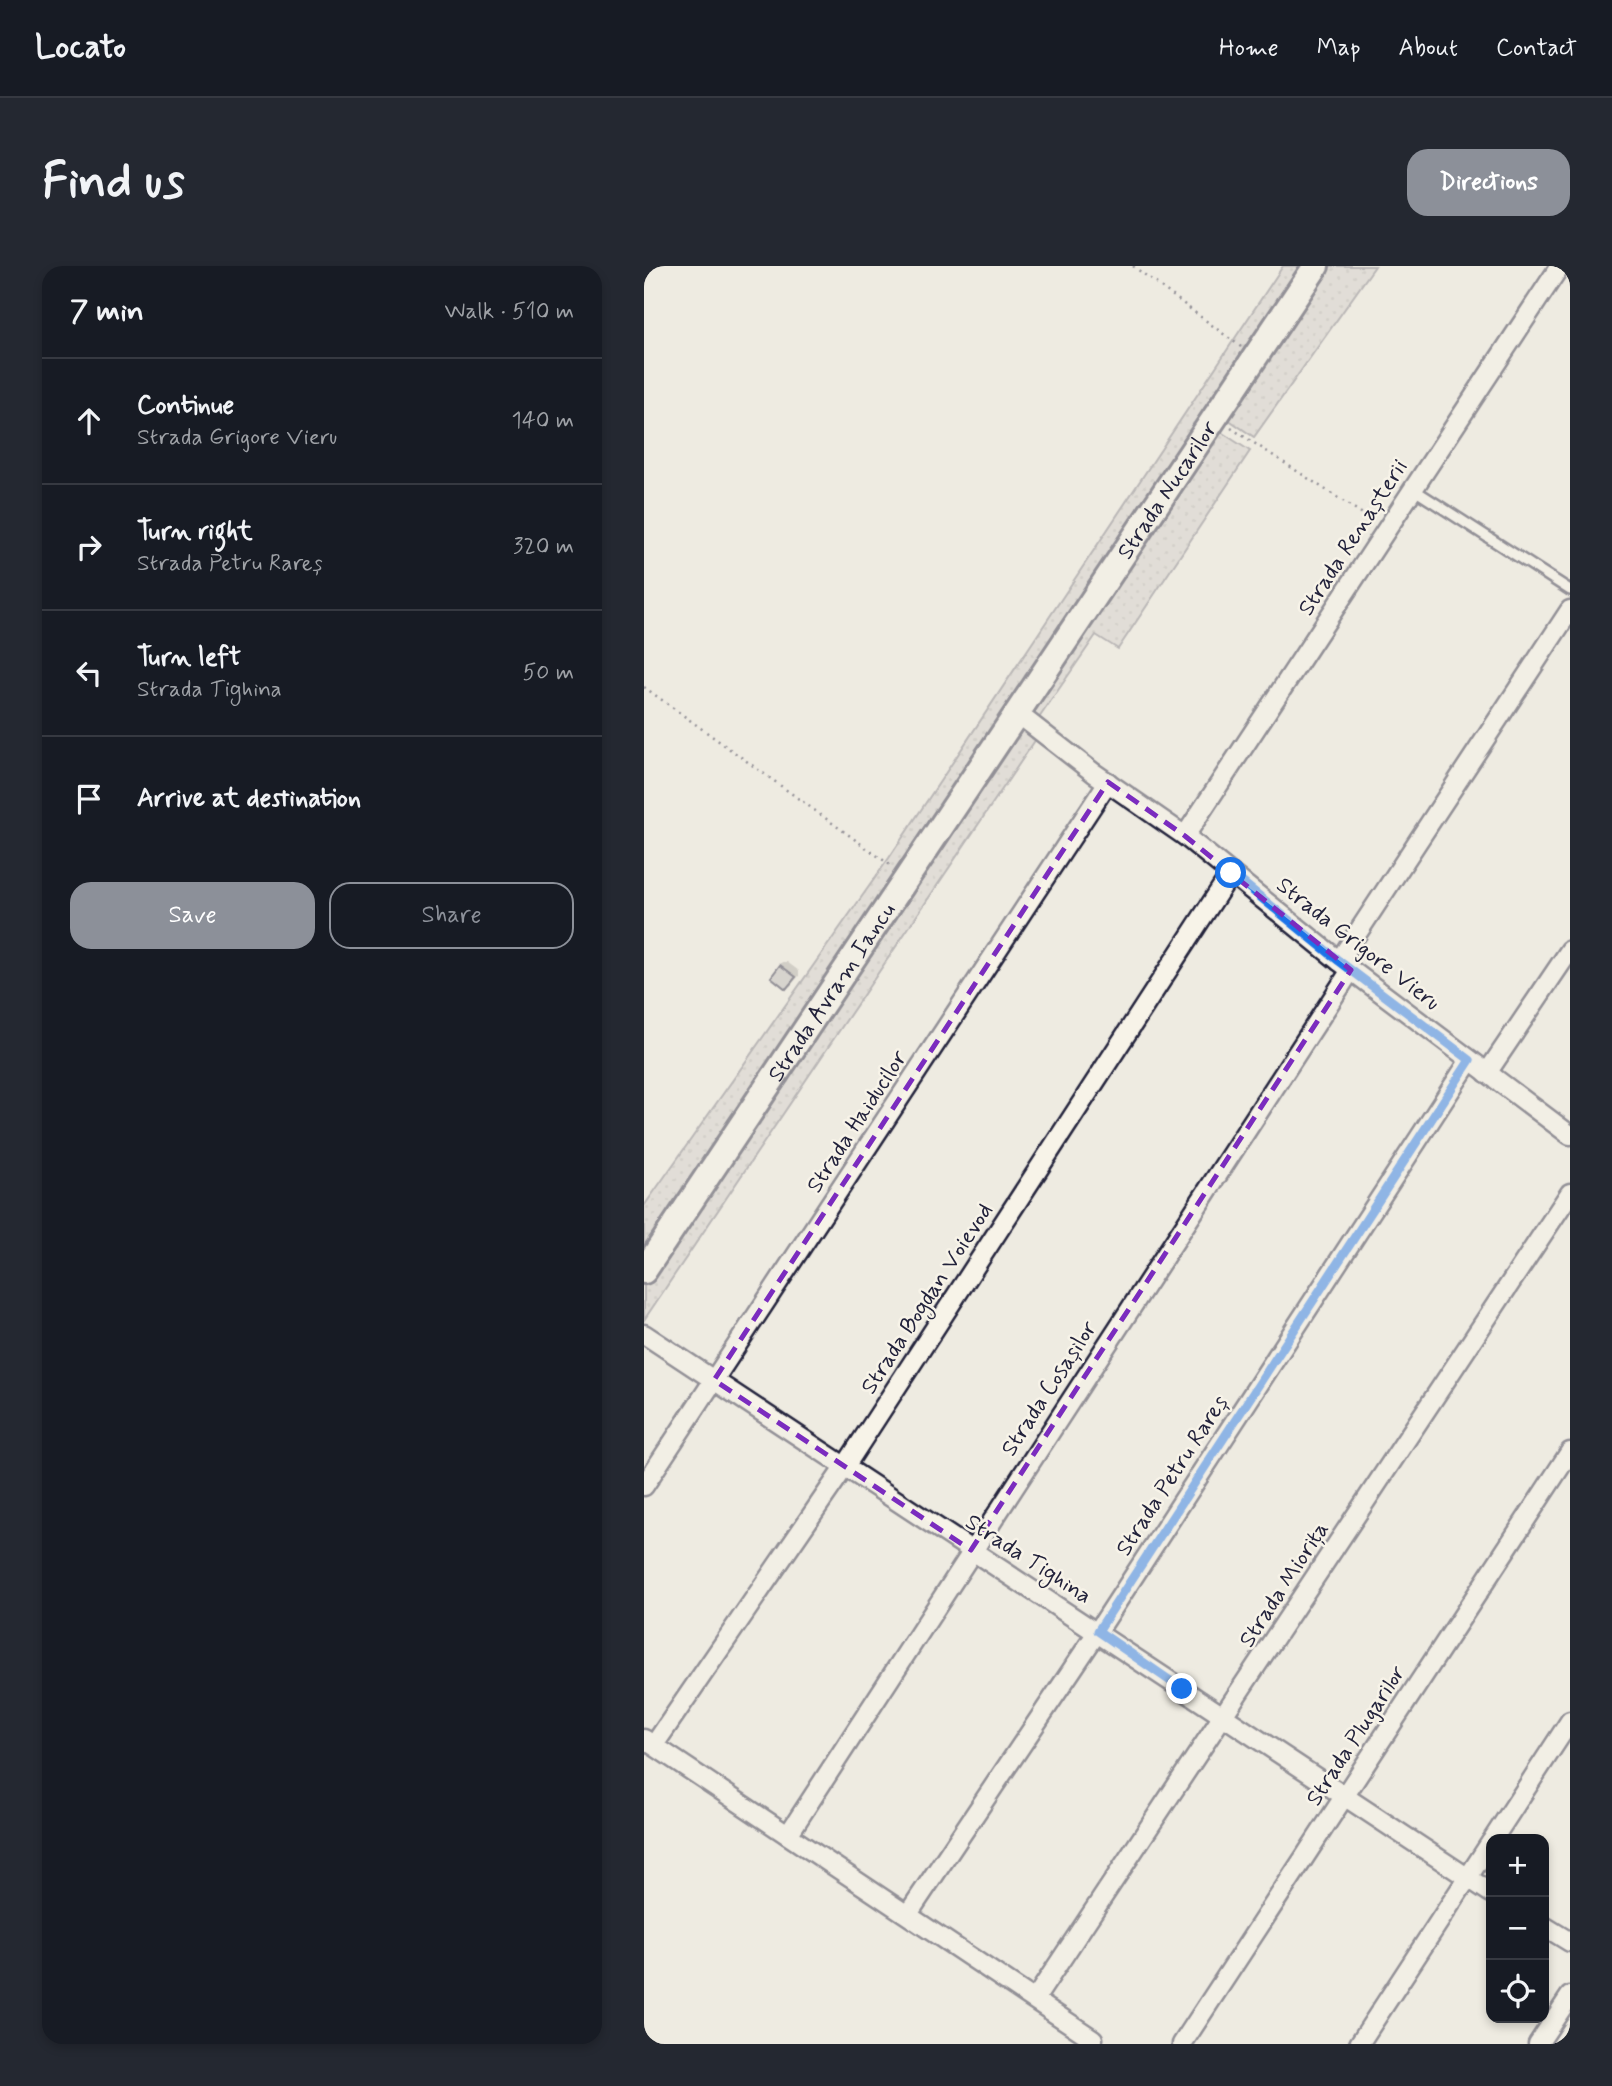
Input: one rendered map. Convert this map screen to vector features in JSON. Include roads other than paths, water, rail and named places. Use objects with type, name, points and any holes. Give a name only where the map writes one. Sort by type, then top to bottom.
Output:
[{"type":"street","name":"Strada Nucarilor","points":[[1017,713],[1315,266]]},
{"type":"street","name":"Strada Renașterii","points":[[1185,836],[1560,266]]},
{"type":"street","name":"Strada Cosașilor","points":[[788,1835],[1570,610]]},
{"type":"street","name":"Strada Grigore Vieru","points":[[1017,713],[1185,836],[1345,965],[1570,1135]]},
{"type":"street","name":"Strada Avram Iancu","points":[[644,1271],[1017,713]]},
{"type":"street","name":"Strada Haiducilor","points":[[644,1486],[1108,782]]},
{"type":"street","name":"Strada Bogdan Voievod","points":[[649,1742],[844,1468],[1231,873]]},
{"type":"street","points":[[1487,1073],[1570,950]]},
{"type":"street","name":"Strada Petru Rareș","points":[[908,1914],[1098,1631],[1470,1060]]},
{"type":"street","name":"Strada Miorița","points":[[1035,1999],[1570,1193]]},
{"type":"street","name":"Strada Tighina","points":[[644,1334],[844,1468],[1098,1631],[1343,1798],[1486,1890]]},
{"type":"street","name":"Strada Plugarilor","points":[[1182,2044],[1570,1452]]},
{"type":"street","points":[[1497,1834],[1570,1721]]},
{"type":"street","points":[[649,1742],[1094,2039]]},
{"type":"street","points":[[1359,2044],[1486,1850]]},
{"type":"street","points":[[1549,1929],[1570,1942]]},
{"type":"street","points":[[1538,2044],[1570,1996]]},
{"type":"lane","points":[[1413,489],[1570,590]]}]
